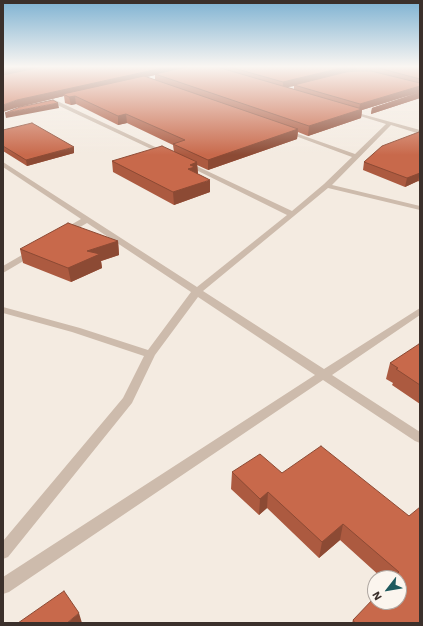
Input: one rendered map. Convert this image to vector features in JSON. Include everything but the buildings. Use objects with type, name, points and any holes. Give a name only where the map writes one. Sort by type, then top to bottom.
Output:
[{"type":"street","points":[[48,103],[63,100]]},
{"type":"street","points":[[56,102],[170,156]]},
{"type":"street","points":[[344,110],[420,132]]},
{"type":"street","points":[[359,114],[372,110]]},
{"type":"street","points":[[3,552],[128,400],[150,354],[197,291],[327,186],[390,123]]},
{"type":"street","points":[[276,128],[357,157]]},
{"type":"street","points":[[178,160],[292,214]]},
{"type":"street","points":[[5,167],[87,219],[420,438]]},
{"type":"street","points":[[327,186],[420,208]]},
{"type":"street","points":[[55,238],[87,219]]},
{"type":"street","points":[[3,270],[42,246]]},
{"type":"street","points":[[3,310],[76,330],[150,354]]},
{"type":"street","points":[[3,586],[420,311]]}]
